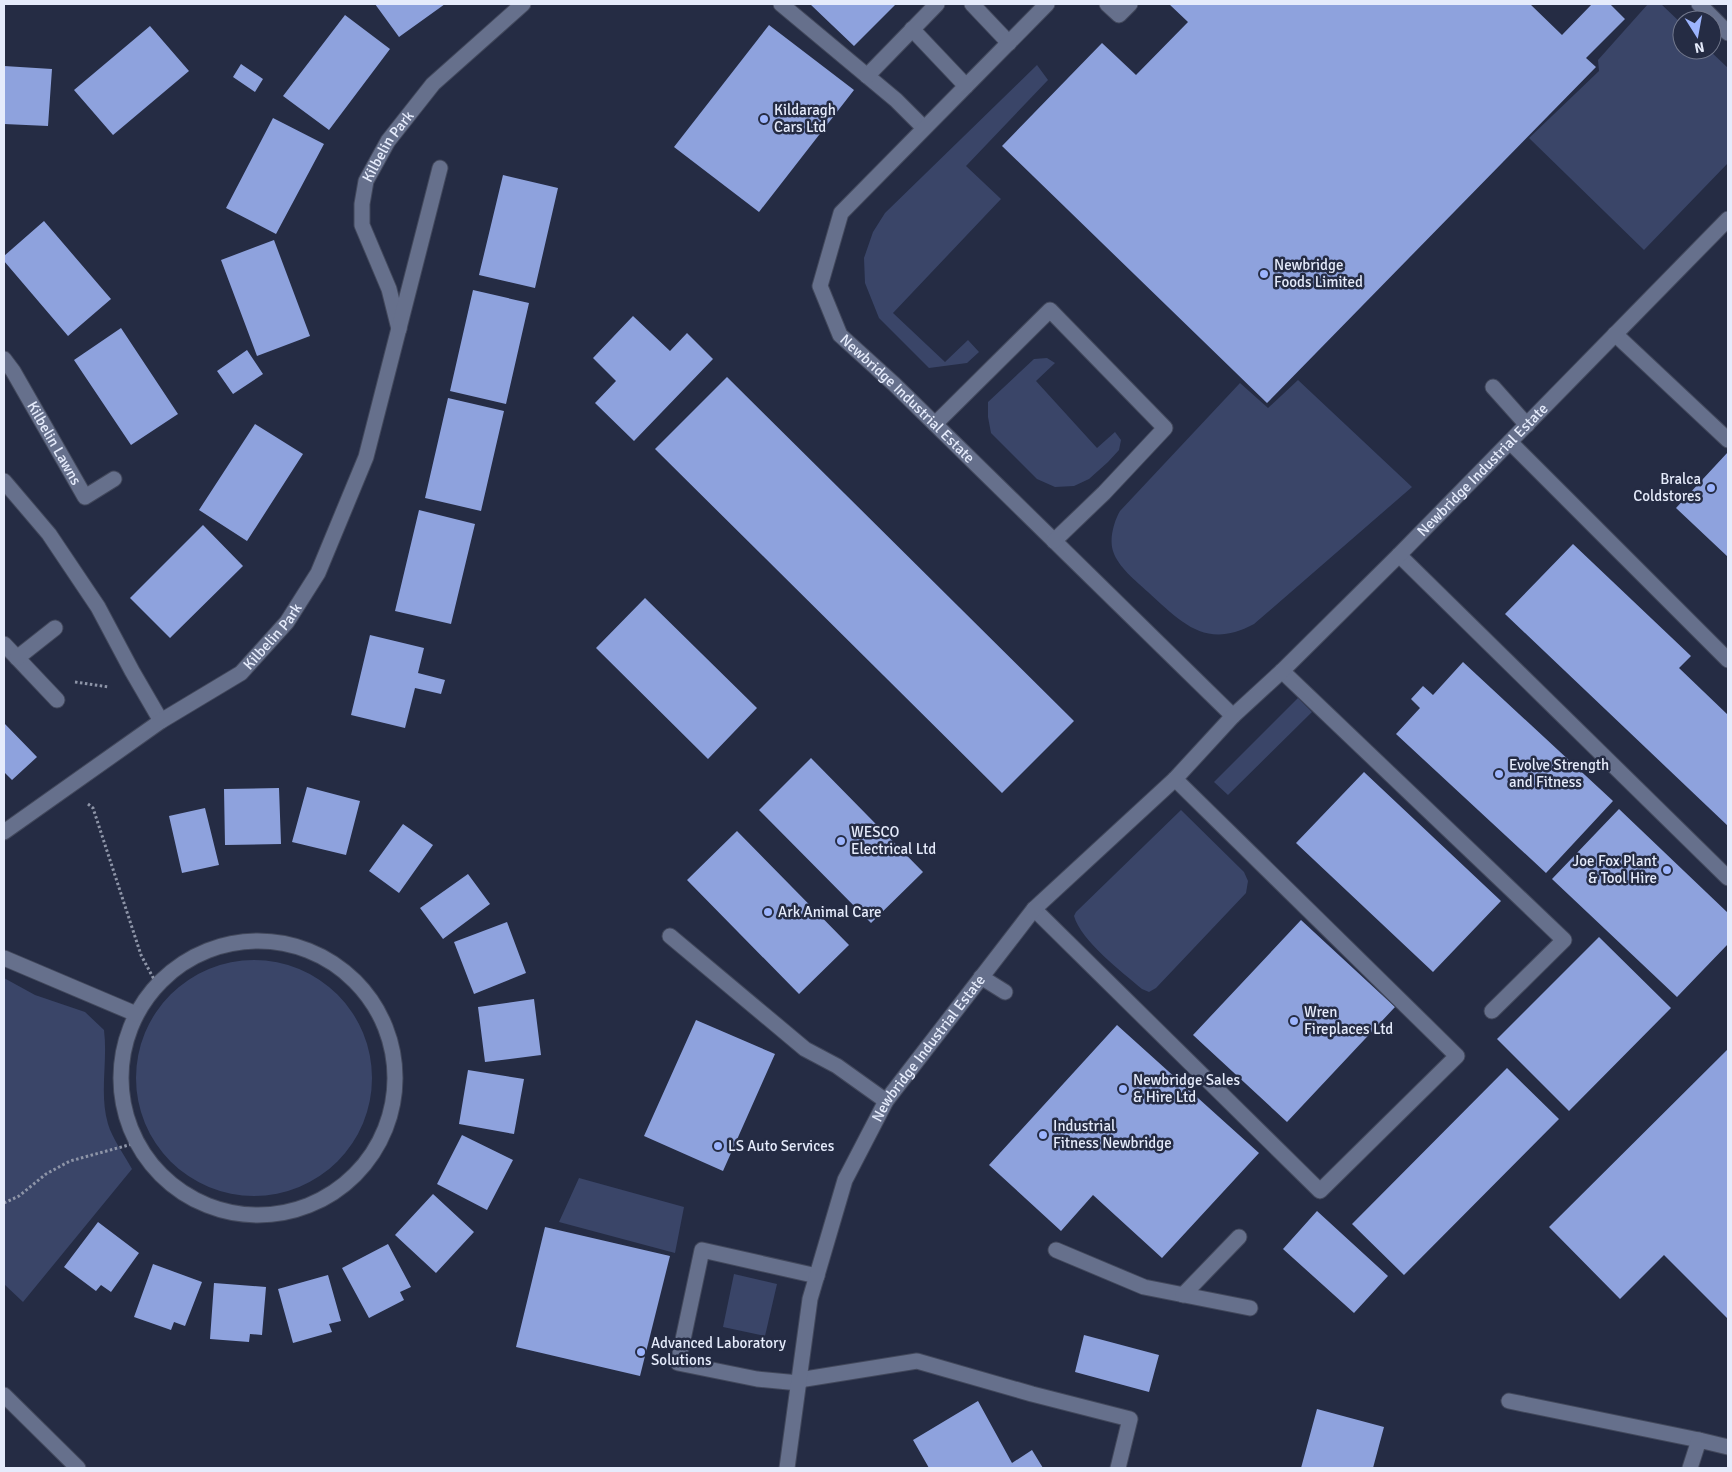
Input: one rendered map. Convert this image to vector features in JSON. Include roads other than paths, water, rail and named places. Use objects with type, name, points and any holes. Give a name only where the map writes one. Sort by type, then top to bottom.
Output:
[{"type":"street","name":"Kilbelin Park","points":[[399,330],[389,289],[362,225],[362,204],[366,181],[388,141],[433,84],[523,4]]},
{"type":"street","points":[[781,4],[896,100],[924,128]]},
{"type":"street","points":[[867,76],[937,4]]},
{"type":"street","points":[[972,4],[1009,43]]},
{"type":"street","name":"Newbridge Industrial Estate","points":[[1048,4],[840,213],[820,286],[840,335],[894,384],[1233,716]]},
{"type":"street","points":[[1107,4],[1119,15],[1130,4]]},
{"type":"street","points":[[1699,4],[1728,33]]},
{"type":"street","points":[[912,29],[966,86]]},
{"type":"street","name":"Kilbelin Park","points":[[4,832],[161,721],[241,673],[287,622],[318,573],[366,457],[440,168]]},
{"type":"street","name":"Newbridge Industrial Estate","points":[[788,1468],[810,1299],[845,1180],[886,1100],[1034,909],[1175,779],[1233,716],[1282,671],[1399,555],[1728,219]]},
{"type":"street","points":[[935,424],[1050,310],[1165,428],[1104,494],[1054,541]]},
{"type":"street","points":[[1616,334],[1728,440]]},
{"type":"street","name":"Kilbelin Lawns","points":[[4,359],[13,371],[85,497],[114,479]]},
{"type":"street","points":[[1493,387],[1527,425]]},
{"type":"street","points":[[1510,442],[1728,660]]},
{"type":"street","points":[[4,481],[48,534],[98,607],[161,721]]},
{"type":"street","points":[[1399,555],[1728,878]]},
{"type":"street","points":[[16,658],[55,628]]},
{"type":"street","points":[[4,644],[57,700]]},
{"type":"street","points":[[1282,671],[1564,940],[1492,1011]]},
{"type":"street","points":[[1034,909],[1320,1191],[1457,1056],[1175,779]]},
{"type":"street","points":[[670,936],[805,1049],[837,1066],[886,1100]]},
{"type":"street","points":[[274,942],[316,953],[352,978],[378,1012],[393,1053],[394,1096],[382,1137],[358,1173],[324,1199],[283,1214],[239,1214],[198,1203],[162,1178],[136,1143],[124,1112],[120,1079],[124,1046],[136,1014],[157,985],[190,958],[231,943],[274,942]]},
{"type":"street","points":[[4,958],[136,1014]]},
{"type":"street","points":[[981,977],[1005,992]]},
{"type":"street","points":[[1183,1295],[1239,1237]]},
{"type":"street","points":[[817,1276],[702,1250],[678,1363],[757,1379],[799,1382],[917,1361],[1032,1394],[1130,1419],[1118,1468]]},
{"type":"street","points":[[1056,1250],[1144,1287],[1250,1308]]},
{"type":"street","points":[[4,1395],[78,1468]]},
{"type":"street","points":[[1509,1400],[1728,1447]]},
{"type":"street","points":[[1690,1468],[1699,1440]]},
{"type":"place","name":"Kildaragh Cars Ltd","points":[[764,119]]},
{"type":"place","name":"Newbridge Foods Limited","points":[[1264,274]]},
{"type":"place","name":"Bralca Coldstores","points":[[1711,488]]},
{"type":"place","name":"Evolve Strength and Fitness","points":[[1499,774]]},
{"type":"place","name":"WESCO Electrical Ltd","points":[[841,841]]},
{"type":"place","name":"Joe Fox Plant & Tool Hire","points":[[1667,870]]},
{"type":"place","name":"Ark Animal Care","points":[[768,912]]},
{"type":"place","name":"Wren Fireplaces Ltd","points":[[1294,1021]]},
{"type":"place","name":"Newbridge Sales & Hire Ltd","points":[[1123,1089]]},
{"type":"place","name":"Industrial Fitness Newbridge","points":[[1043,1135]]},
{"type":"place","name":"LS Auto Services","points":[[718,1146]]},
{"type":"place","name":"Advanced Laboratory Solutions","points":[[641,1352]]}]
